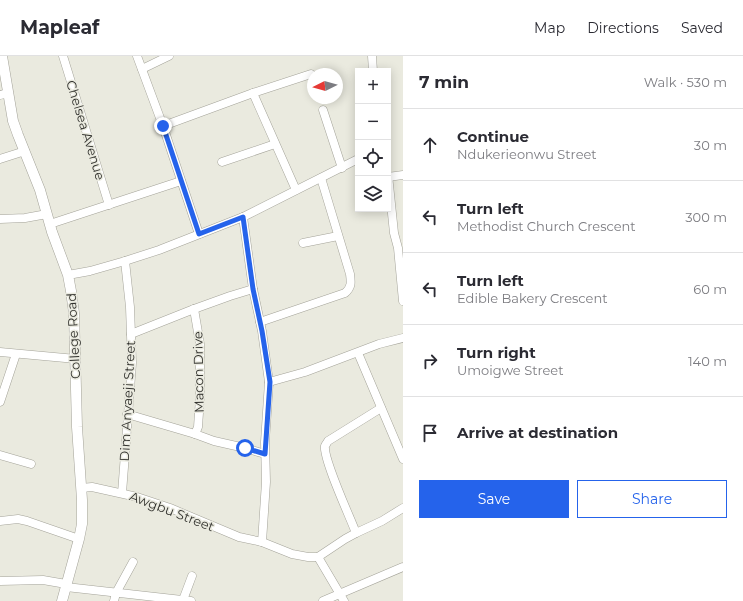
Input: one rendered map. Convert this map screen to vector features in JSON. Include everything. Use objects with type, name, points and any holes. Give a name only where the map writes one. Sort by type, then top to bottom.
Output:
[{"type":"main road","name":"College Road","points":[[2,56],[4,94],[16,130],[40,190],[58,250],[68,275],[74,313],[76,427],[81,488],[82,524],[62,601]]},
{"type":"street","name":"Chelsea Avenue","points":[[63,56],[109,205]]},
{"type":"street","points":[[137,56],[163,126],[199,234]]},
{"type":"street","points":[[142,69],[169,56]]},
{"type":"street","points":[[372,56],[373,68]]},
{"type":"street","points":[[163,126],[253,93],[307,75]]},
{"type":"street","points":[[253,93],[296,190]]},
{"type":"street","points":[[323,110],[342,168]]},
{"type":"street","points":[[222,162],[275,144]]},
{"type":"street","points":[[0,160],[25,151]]},
{"type":"street","points":[[68,275],[125,261],[243,217],[355,161]]},
{"type":"street","points":[[391,176],[403,175]]},
{"type":"street","points":[[260,322],[345,293],[349,289],[351,283],[350,274],[321,178]]},
{"type":"street","points":[[0,219],[49,219],[109,205],[181,181]]},
{"type":"street","points":[[391,204],[394,233],[398,248],[403,301]]},
{"type":"street","points":[[243,217],[253,289],[270,382],[265,454],[266,482],[262,542]]},
{"type":"street","points":[[303,243],[338,236]]},
{"type":"street","name":"Dim Anyaeji Street","points":[[122,492],[132,363],[130,307],[125,261]]},
{"type":"street","points":[[130,334],[194,309],[253,289]]},
{"type":"street","name":"Macon Drive","points":[[194,309],[200,344],[198,427],[195,434]]},
{"type":"street","points":[[270,382],[358,354],[379,344],[403,338]]},
{"type":"street","points":[[0,352],[76,359]]},
{"type":"street","points":[[0,402],[16,354]]},
{"type":"street","points":[[358,354],[403,459]]},
{"type":"street","points":[[356,532],[331,471],[325,447],[328,441],[381,408]]},
{"type":"street","points":[[127,414],[214,441],[265,454]]},
{"type":"street","points":[[0,455],[31,464]]},
{"type":"street","name":"Awgbu Street","points":[[81,488],[92,487],[122,492],[170,508],[239,537],[262,542],[301,556],[318,557]]},
{"type":"street","points":[[342,598],[318,557],[356,532],[386,520],[403,508]]},
{"type":"street","points":[[0,521],[18,519],[28,521],[79,539]]},
{"type":"street","points":[[115,597],[133,562]]},
{"type":"street","points":[[323,601],[342,598],[403,567]]},
{"type":"street","points":[[0,581],[43,580],[115,597],[187,601],[192,576]]},
{"type":"route","points":[[163,126],[199,234],[243,217],[253,289],[262,331],[270,382],[265,454],[245,448]]}]
